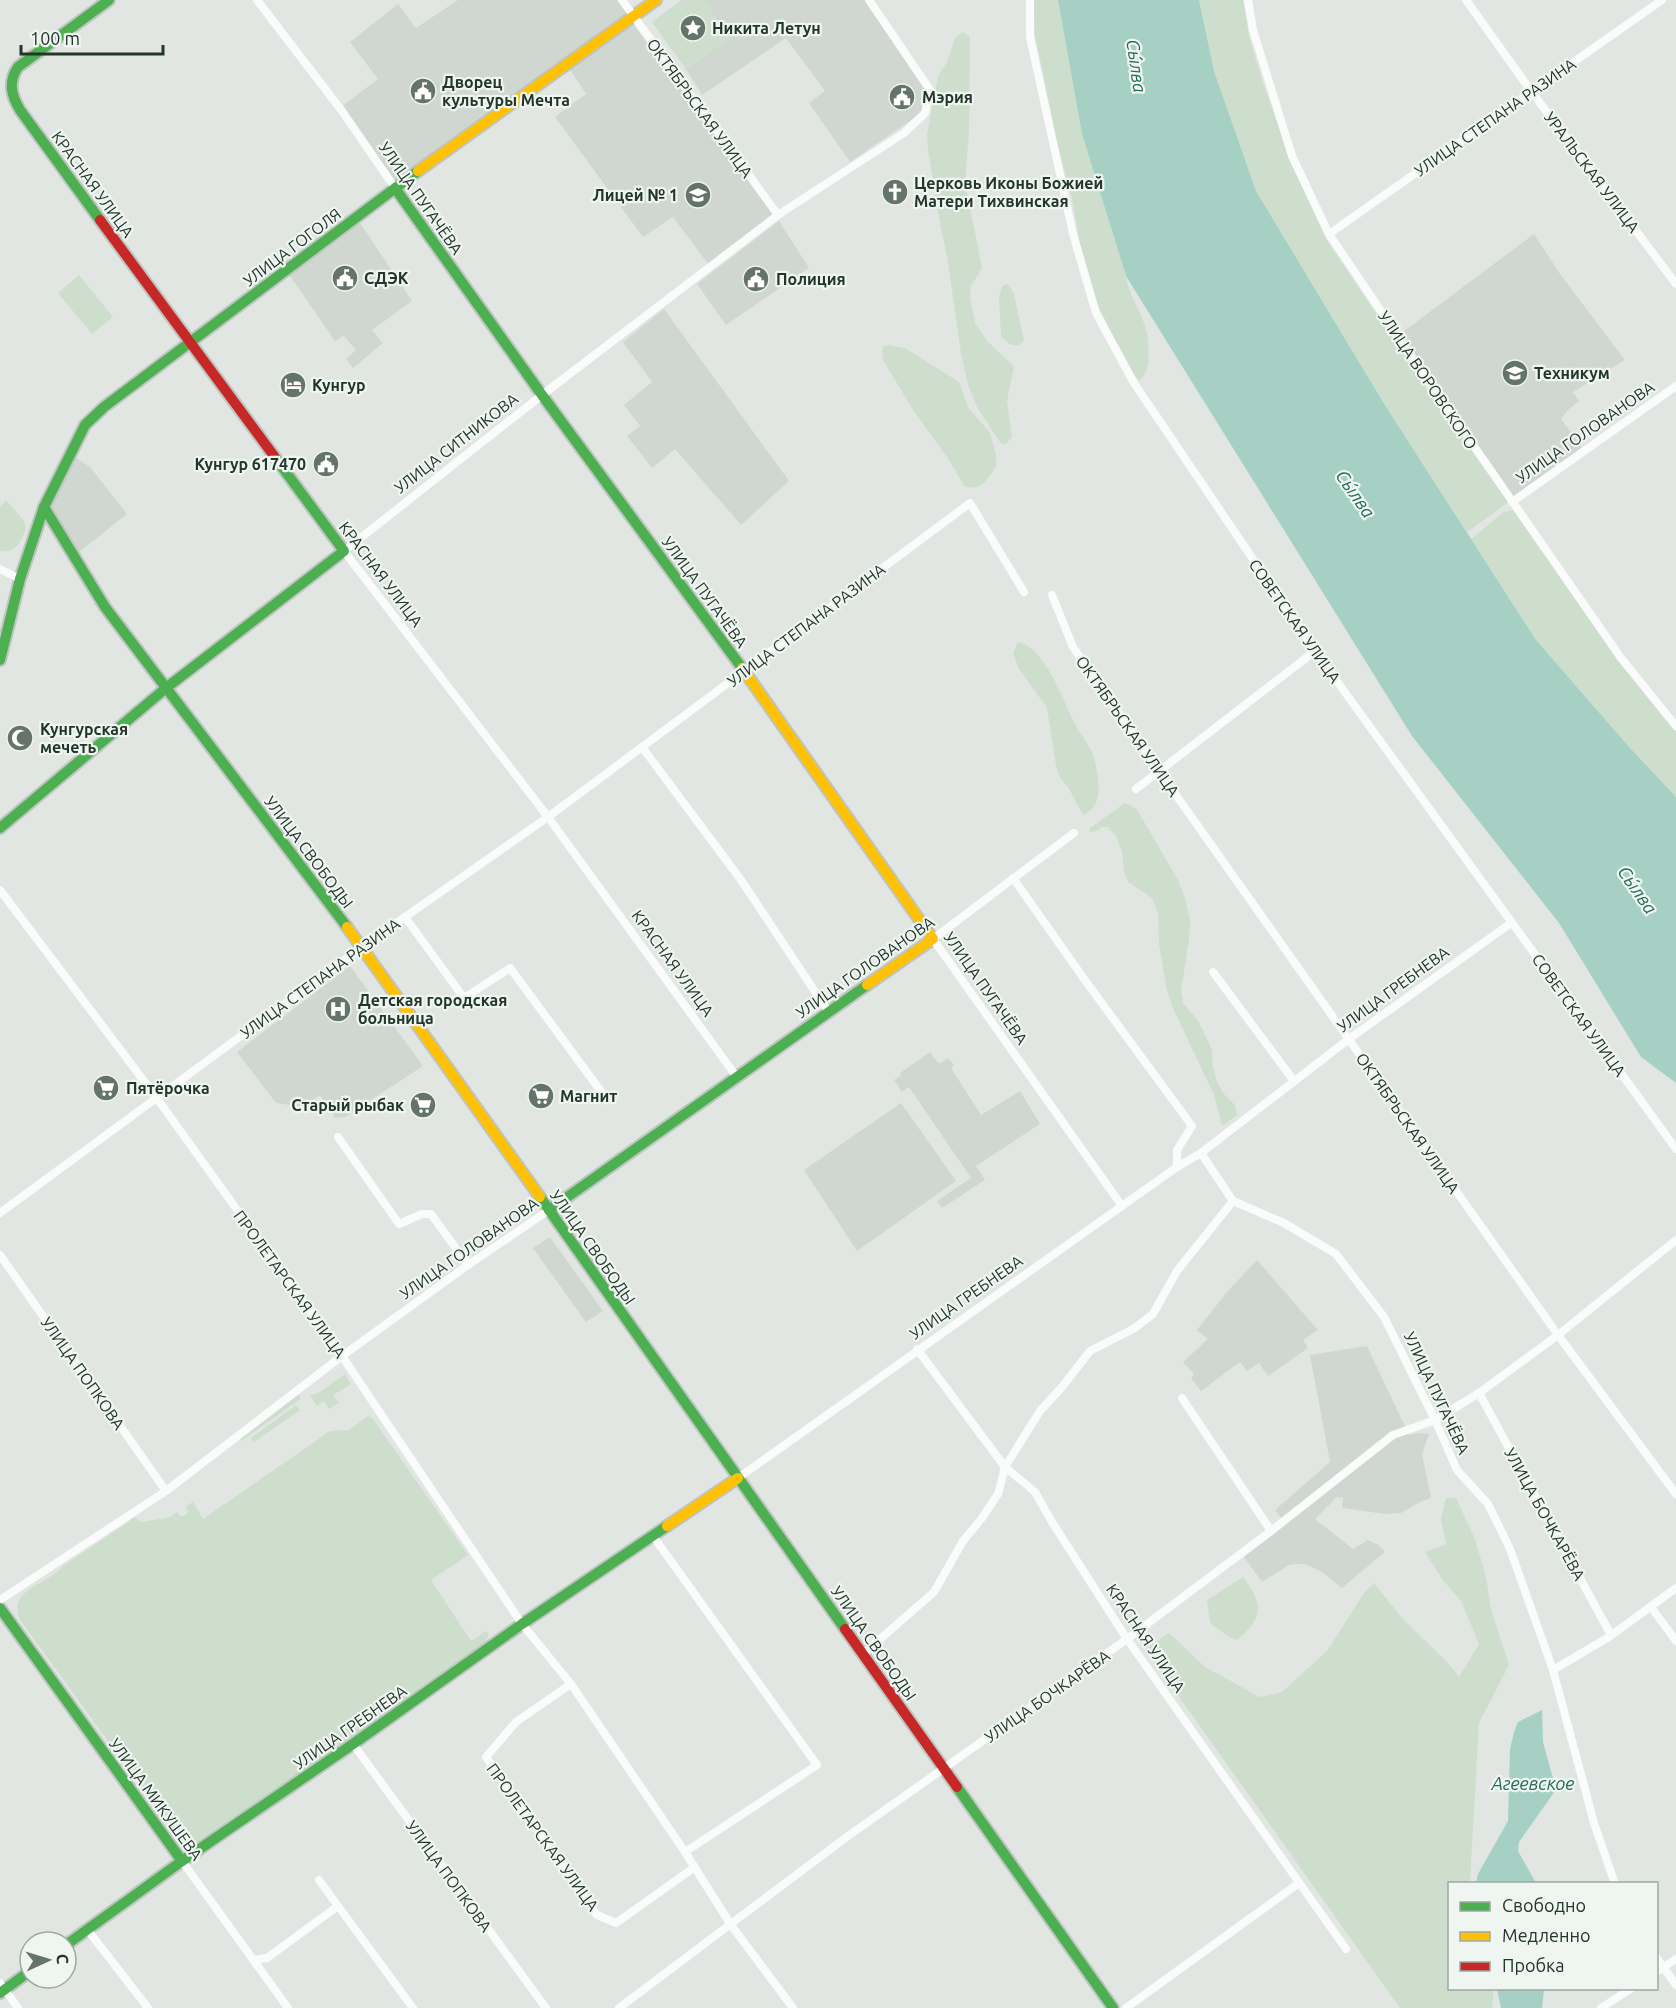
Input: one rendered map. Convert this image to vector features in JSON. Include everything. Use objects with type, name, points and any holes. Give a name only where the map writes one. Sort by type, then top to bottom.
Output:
[{"type":"street","name":"КРАСНАЯ УЛИЦА","points":[[109,0],[18,67],[10,86],[20,110],[344,551],[548,817],[736,1076]]},
{"type":"street","name":"УЛИЦА ПУГАЧЁВА","points":[[257,0],[342,111],[542,395],[744,671],[1122,1206]]},
{"type":"street","name":"ОКТЯБРЬСКАЯ УЛИЦА","points":[[622,0],[778,215]]},
{"type":"street","name":"УЛИЦА ГОГОЛЯ","points":[[0,660],[20,579],[44,507],[85,425],[104,407],[189,342],[395,188],[656,0]]},
{"type":"street","name":"УЛИЦА СИТНИКОВА","points":[[0,828],[166,688],[542,395],[778,215],[904,133],[925,113],[930,90],[869,0]]},
{"type":"street","name":"СОВЕТСКАЯ УЛИЦА","points":[[1030,0],[1030,37],[1073,234],[1096,313],[1134,384],[1315,651],[1676,1149]]},
{"type":"street","name":"УЛИЦА ВОРОВСКОГО","points":[[1248,0],[1252,30],[1292,156],[1329,234],[1621,658],[1676,726]]},
{"type":"street","name":"УРАЛЬСКАЯ УЛИЦА","points":[[1466,0],[1531,91],[1676,284]]},
{"type":"street","name":"УЛИЦА СТЕПАНА РАЗИНА","points":[[1329,234],[1662,0]]},
{"type":"street","name":"УЛИЦА ГОЛОВАНОВА","points":[[1512,502],[1676,386]]},
{"type":"street","name":"УЛИЦА СТЕПАНА РАЗИНА","points":[[0,1213],[362,947],[548,817],[970,502],[1024,592]]},
{"type":"street","name":"УЛИЦА СВОБОДЫ","points":[[44,507],[105,607],[362,947],[1113,2008]]},
{"type":"street","points":[[0,569],[20,579]]},
{"type":"street","name":"ОКТЯБРЬСКАЯ УЛИЦА","points":[[1052,596],[1073,647],[1159,771],[1558,1335],[1676,1494]]},
{"type":"street","points":[[1137,789],[1315,651]]},
{"type":"street","points":[[642,747],[741,880],[828,1011]]},
{"type":"street","name":"УЛИЦА ГОЛОВАНОВА","points":[[0,1600],[166,1491],[342,1356],[933,939],[1074,833]]},
{"type":"street","points":[[1013,878],[1192,1126],[1177,1150],[1176,1167]]},
{"type":"street","name":"ПРОЛЕТАРСКАЯ УЛИЦА","points":[[0,890],[156,1097],[342,1356],[522,1624],[571,1684],[695,1867],[731,1925],[793,2008]]},
{"type":"street","points":[[405,917],[464,998],[510,968],[603,1094]]},
{"type":"street","name":"УЛИЦА ГРЕБНЕВА","points":[[78,1936],[522,1624],[738,1478],[1176,1167],[1201,1153],[1349,1039],[1511,923]]},
{"type":"street","points":[[1213,972],[1294,1081]]},
{"type":"street","points":[[338,1137],[399,1224],[422,1214],[431,1214],[468,1265]]},
{"type":"street","points":[[863,1654],[934,1592],[963,1541],[998,1494],[1005,1467],[1040,1411],[1090,1351],[1135,1328],[1153,1314],[1177,1271],[1233,1201],[1201,1153]]},
{"type":"street","name":"УЛИЦА ПУГАЧЁВА","points":[[1233,1201],[1284,1223],[1336,1254],[1384,1317],[1457,1470],[1488,1504],[1510,1549],[1553,1670],[1594,1823],[1614,1882]]},
{"type":"street","name":"УЛИЦА БОЧКАРЁВА","points":[[620,2008],[848,1836],[1127,1639],[1271,1531],[1393,1435],[1435,1420],[1479,1394],[1558,1335],[1676,1240]]},
{"type":"street","name":"УЛИЦА ПОПКОВА","points":[[0,1255],[166,1491]]},
{"type":"street","name":"КРАСНАЯ УЛИЦА","points":[[917,1349],[1005,1467],[1035,1492],[1127,1639],[1346,1949]]},
{"type":"street","name":"УЛИЦА БОЧКАРЁВА","points":[[1479,1394],[1611,1635]]},
{"type":"street","points":[[1182,1398],[1271,1531]]},
{"type":"street","points":[[653,1536],[817,1765],[685,1852]]},
{"type":"street","points":[[1553,1670],[1611,1635],[1676,1588]]},
{"type":"street","points":[[1651,1607],[1676,1641]]},
{"type":"street","name":"УЛИЦА МИКУШЕВА","points":[[0,1608],[288,2008]]},
{"type":"street","name":"ПРОЛЕТАРСКАЯ УЛИЦА","points":[[571,1684],[516,1722],[486,1757],[597,1915],[616,1923],[695,1867]]},
{"type":"street","name":"УЛИЦА ПОПКОВА","points":[[353,1744],[546,2008]]},
{"type":"street","points":[[319,1880],[413,2008]]},
{"type":"street","points":[[1126,2008],[1299,1883]]},
{"type":"street","points":[[253,1960],[267,1958],[338,1906]]},
{"type":"street","points":[[87,1929],[148,2008]]},
{"type":"street","points":[[1676,1959],[1660,1970],[1676,1985]]},
{"type":"street","points":[[18,1979],[2,1989],[18,2008]]},
{"type":"street","points":[[1601,2008],[1630,1990]]},
{"type":"shaded area","points":[[458,0],[617,0],[630,18],[477,120],[396,183],[341,107],[378,79],[350,42],[398,4],[416,28]]},
{"type":"shaded area","points":[[682,0],[703,0],[730,38],[686,69],[652,22]]},
{"type":"shaded area","points":[[703,0],[865,0],[928,91],[923,112],[850,162],[809,103],[825,91],[786,38],[702,95],[686,69],[730,38]]},
{"type":"shaded area","points":[[1033,0],[1058,0],[1082,134],[1129,289],[1146,332],[1149,347],[1148,363],[1146,371],[1139,380],[1130,371],[1096,301],[1082,257],[1073,203],[1057,142],[1035,35]]},
{"type":"shaded area","points":[[1199,0],[1243,0],[1249,36],[1263,83],[1293,166],[1326,239],[1428,391],[1509,502],[1467,532],[1383,402],[1256,191],[1214,71]]},
{"type":"shaded area","points":[[633,24],[773,214],[709,265],[673,217],[643,237],[555,117],[586,94],[569,68]]},
{"type":"shaded area","points":[[963,32],[970,37],[969,133],[965,181],[982,268],[971,286],[970,296],[975,323],[988,342],[1014,366],[1007,401],[1012,437],[1005,445],[1000,442],[977,407],[968,385],[928,150],[927,135],[938,76],[947,62],[955,38]]},
{"type":"shaded area","points":[[358,220],[412,301],[372,330],[383,343],[353,368],[346,359],[356,350],[344,336],[335,341],[286,270]]},
{"type":"shaded area","points":[[779,221],[809,268],[726,325],[697,284]]},
{"type":"shaded area","name":"Техникум","points":[[1534,234],[1560,274],[1625,360],[1573,392],[1579,401],[1561,419],[1583,449],[1512,499],[1400,334]]},
{"type":"shaded area","points":[[79,275],[113,317],[92,334],[58,293]]},
{"type":"shaded area","points":[[1008,284],[1014,294],[1024,341],[1019,345],[1011,345],[1001,337],[999,297],[1002,286]]},
{"type":"shaded area","points":[[664,309],[789,481],[741,525],[675,449],[652,468],[627,436],[640,426],[624,405],[652,382],[623,342]]},
{"type":"shaded area","points":[[888,345],[905,348],[959,382],[968,407],[990,433],[996,455],[996,467],[979,486],[964,486],[947,457],[915,413],[883,360],[882,347]]},
{"type":"shaded area","points":[[75,457],[90,467],[127,514],[78,553],[48,507]]},
{"type":"shaded area","points":[[6,500],[24,521],[26,529],[14,549],[0,551],[0,507]]},
{"type":"shaded area","points":[[1513,510],[1578,602],[1676,728],[1676,797],[1536,640],[1471,539],[1504,512]]},
{"type":"shaded area","points":[[1018,642],[1036,653],[1044,663],[1093,754],[1099,791],[1093,807],[1083,815],[1068,787],[1060,778],[1047,708],[1019,669],[1013,653]]},
{"type":"shaded area","points":[[1125,803],[1136,808],[1178,880],[1185,898],[1190,921],[1181,991],[1183,1003],[1199,1022],[1212,1050],[1217,1082],[1224,1094],[1235,1105],[1237,1115],[1222,1126],[1214,1095],[1167,991],[1159,944],[1158,913],[1152,898],[1128,882],[1124,872],[1122,852],[1116,836],[1108,827],[1090,832],[1090,828]]},
{"type":"shaded area","name":"Детская городская больница","points":[[350,966],[423,1066],[345,1117],[335,1118],[320,1095],[303,1107],[276,1103],[237,1052]]},
{"type":"shaded area","points":[[930,1052],[939,1064],[948,1058],[954,1065],[951,1068],[981,1115],[1020,1091],[1040,1124],[976,1166],[985,1180],[942,1208],[937,1201],[971,1178],[909,1087],[902,1092],[894,1080],[901,1075],[900,1073]]},
{"type":"shaded area","points":[[901,1103],[956,1181],[857,1251],[804,1170]]},
{"type":"shaded area","points":[[550,1237],[603,1311],[586,1322],[533,1248]]},
{"type":"shaded area","points":[[1257,1260],[1318,1330],[1303,1340],[1308,1348],[1268,1376],[1259,1363],[1247,1371],[1240,1362],[1201,1391],[1191,1378],[1194,1374],[1183,1362],[1208,1339],[1197,1330],[1227,1292]]},
{"type":"shaded area","points":[[1367,1346],[1409,1435],[1429,1434],[1422,1454],[1431,1498],[1401,1513],[1385,1514],[1342,1508],[1343,1498],[1337,1497],[1315,1519],[1353,1549],[1368,1540],[1377,1544],[1385,1552],[1342,1588],[1322,1572],[1305,1564],[1289,1565],[1262,1582],[1244,1557],[1286,1524],[1275,1510],[1330,1462],[1310,1355]]},
{"type":"shaded area","points":[[345,1374],[351,1384],[333,1395],[339,1403],[329,1409],[324,1401],[317,1406],[310,1396],[320,1392]]},
{"type":"shaded area","points":[[297,1393],[301,1399],[241,1441],[238,1437]]},
{"type":"shaded area","points":[[296,1405],[300,1410],[254,1442],[251,1438]]},
{"type":"shaded area","points":[[368,1416],[373,1419],[468,1555],[431,1580],[471,1641],[486,1631],[489,1635],[485,1642],[303,1773],[187,1850],[20,1620],[17,1610],[19,1601],[31,1588],[130,1521],[132,1516],[142,1522],[170,1517],[177,1512],[180,1516],[184,1516],[188,1512],[186,1506],[193,1502],[203,1519],[330,1431],[349,1430]]},
{"type":"shaded area","points":[[1446,1498],[1456,1498],[1475,1539],[1486,1577],[1491,1609],[1509,1665],[1479,1723],[1470,1882],[1448,1882],[1448,1990],[1494,1990],[1492,2008],[1400,2008],[1145,1649],[1169,1633],[1205,1667],[1260,1697],[1282,1692],[1327,1651],[1364,1593],[1374,1583],[1402,1618],[1448,1663],[1459,1677],[1479,1644],[1461,1601],[1442,1579],[1425,1552],[1446,1544],[1441,1518]]},
{"type":"shaded area","points":[[1243,1577],[1255,1596],[1258,1611],[1252,1625],[1237,1640],[1210,1623],[1207,1600]]},
{"type":"water","name":"Сы́лва","points":[[1058,0],[1199,0],[1214,71],[1256,191],[1383,402],[1536,640],[1676,797],[1676,1083],[1641,1057],[1559,923],[1412,736],[1126,276],[1082,134]]},
{"type":"water","name":"Агеевское","points":[[1542,1710],[1543,1742],[1555,1791],[1519,1842],[1518,1851],[1535,1882],[1476,1882],[1478,1874],[1508,1821],[1510,1749],[1518,1722]]},
{"type":"water","points":[[1497,1990],[1544,1990],[1542,2008],[1501,2008]]},
{"type":"traffic: fast","points":[[100,220],[20,110],[14,99],[12,83],[18,67],[109,0]]},
{"type":"traffic: fast","points":[[0,660],[20,579],[44,507],[85,425],[104,407],[418,171]]},
{"type":"traffic: fast","points":[[395,188],[542,395],[742,668]]},
{"type":"traffic: fast","points":[[0,828],[166,688],[344,551],[274,456]]},
{"type":"traffic: fast","points":[[44,507],[105,607],[347,927]]},
{"type":"traffic: fast","points":[[549,1210],[867,985]]},
{"type":"traffic: fast","points":[[540,1197],[845,1629]]},
{"type":"traffic: fast","points":[[78,1936],[522,1624],[667,1526]]},
{"type":"traffic: fast","points":[[0,1608],[182,1861]]},
{"type":"traffic: fast","points":[[957,1787],[1113,2008]]},
{"type":"traffic: fast","points":[[0,1993],[18,1980]]},
{"type":"traffic: slow","points":[[418,171],[656,0]]},
{"type":"traffic: slow","points":[[742,668],[933,939],[867,985]]},
{"type":"traffic: slow","points":[[347,927],[540,1197]]},
{"type":"traffic: slow","points":[[667,1526],[738,1478]]},
{"type":"traffic: jam","points":[[100,220],[274,456]]},
{"type":"traffic: jam","points":[[845,1629],[957,1787]]},
{"type":"place","name":"Никита Летун","points":[[693,28]]},
{"type":"place","name":"Дворец культуры Мечта","points":[[423,91]]},
{"type":"place","name":"Мэрия","points":[[902,97]]},
{"type":"place","name":"Церковь Иконы Божией Матери Тихвинская","points":[[895,192]]},
{"type":"place","name":"Лицей № 1","points":[[698,195]]},
{"type":"place","name":"СДЭК","points":[[345,278]]},
{"type":"place","name":"Полиция","points":[[756,279]]},
{"type":"place","name":"Техникум","points":[[1515,373]]},
{"type":"place","name":"Кунгур","points":[[293,385]]},
{"type":"place","name":"Кунгур 617470","points":[[326,464]]},
{"type":"place","name":"Кунгурская мечеть","points":[[20,738]]},
{"type":"place","name":"Детская городская больница","points":[[338,1009]]},
{"type":"place","name":"Пятёрочка","points":[[106,1088]]},
{"type":"place","name":"Магнит","points":[[541,1096]]},
{"type":"place","name":"Старый рыбак","points":[[423,1105]]}]
